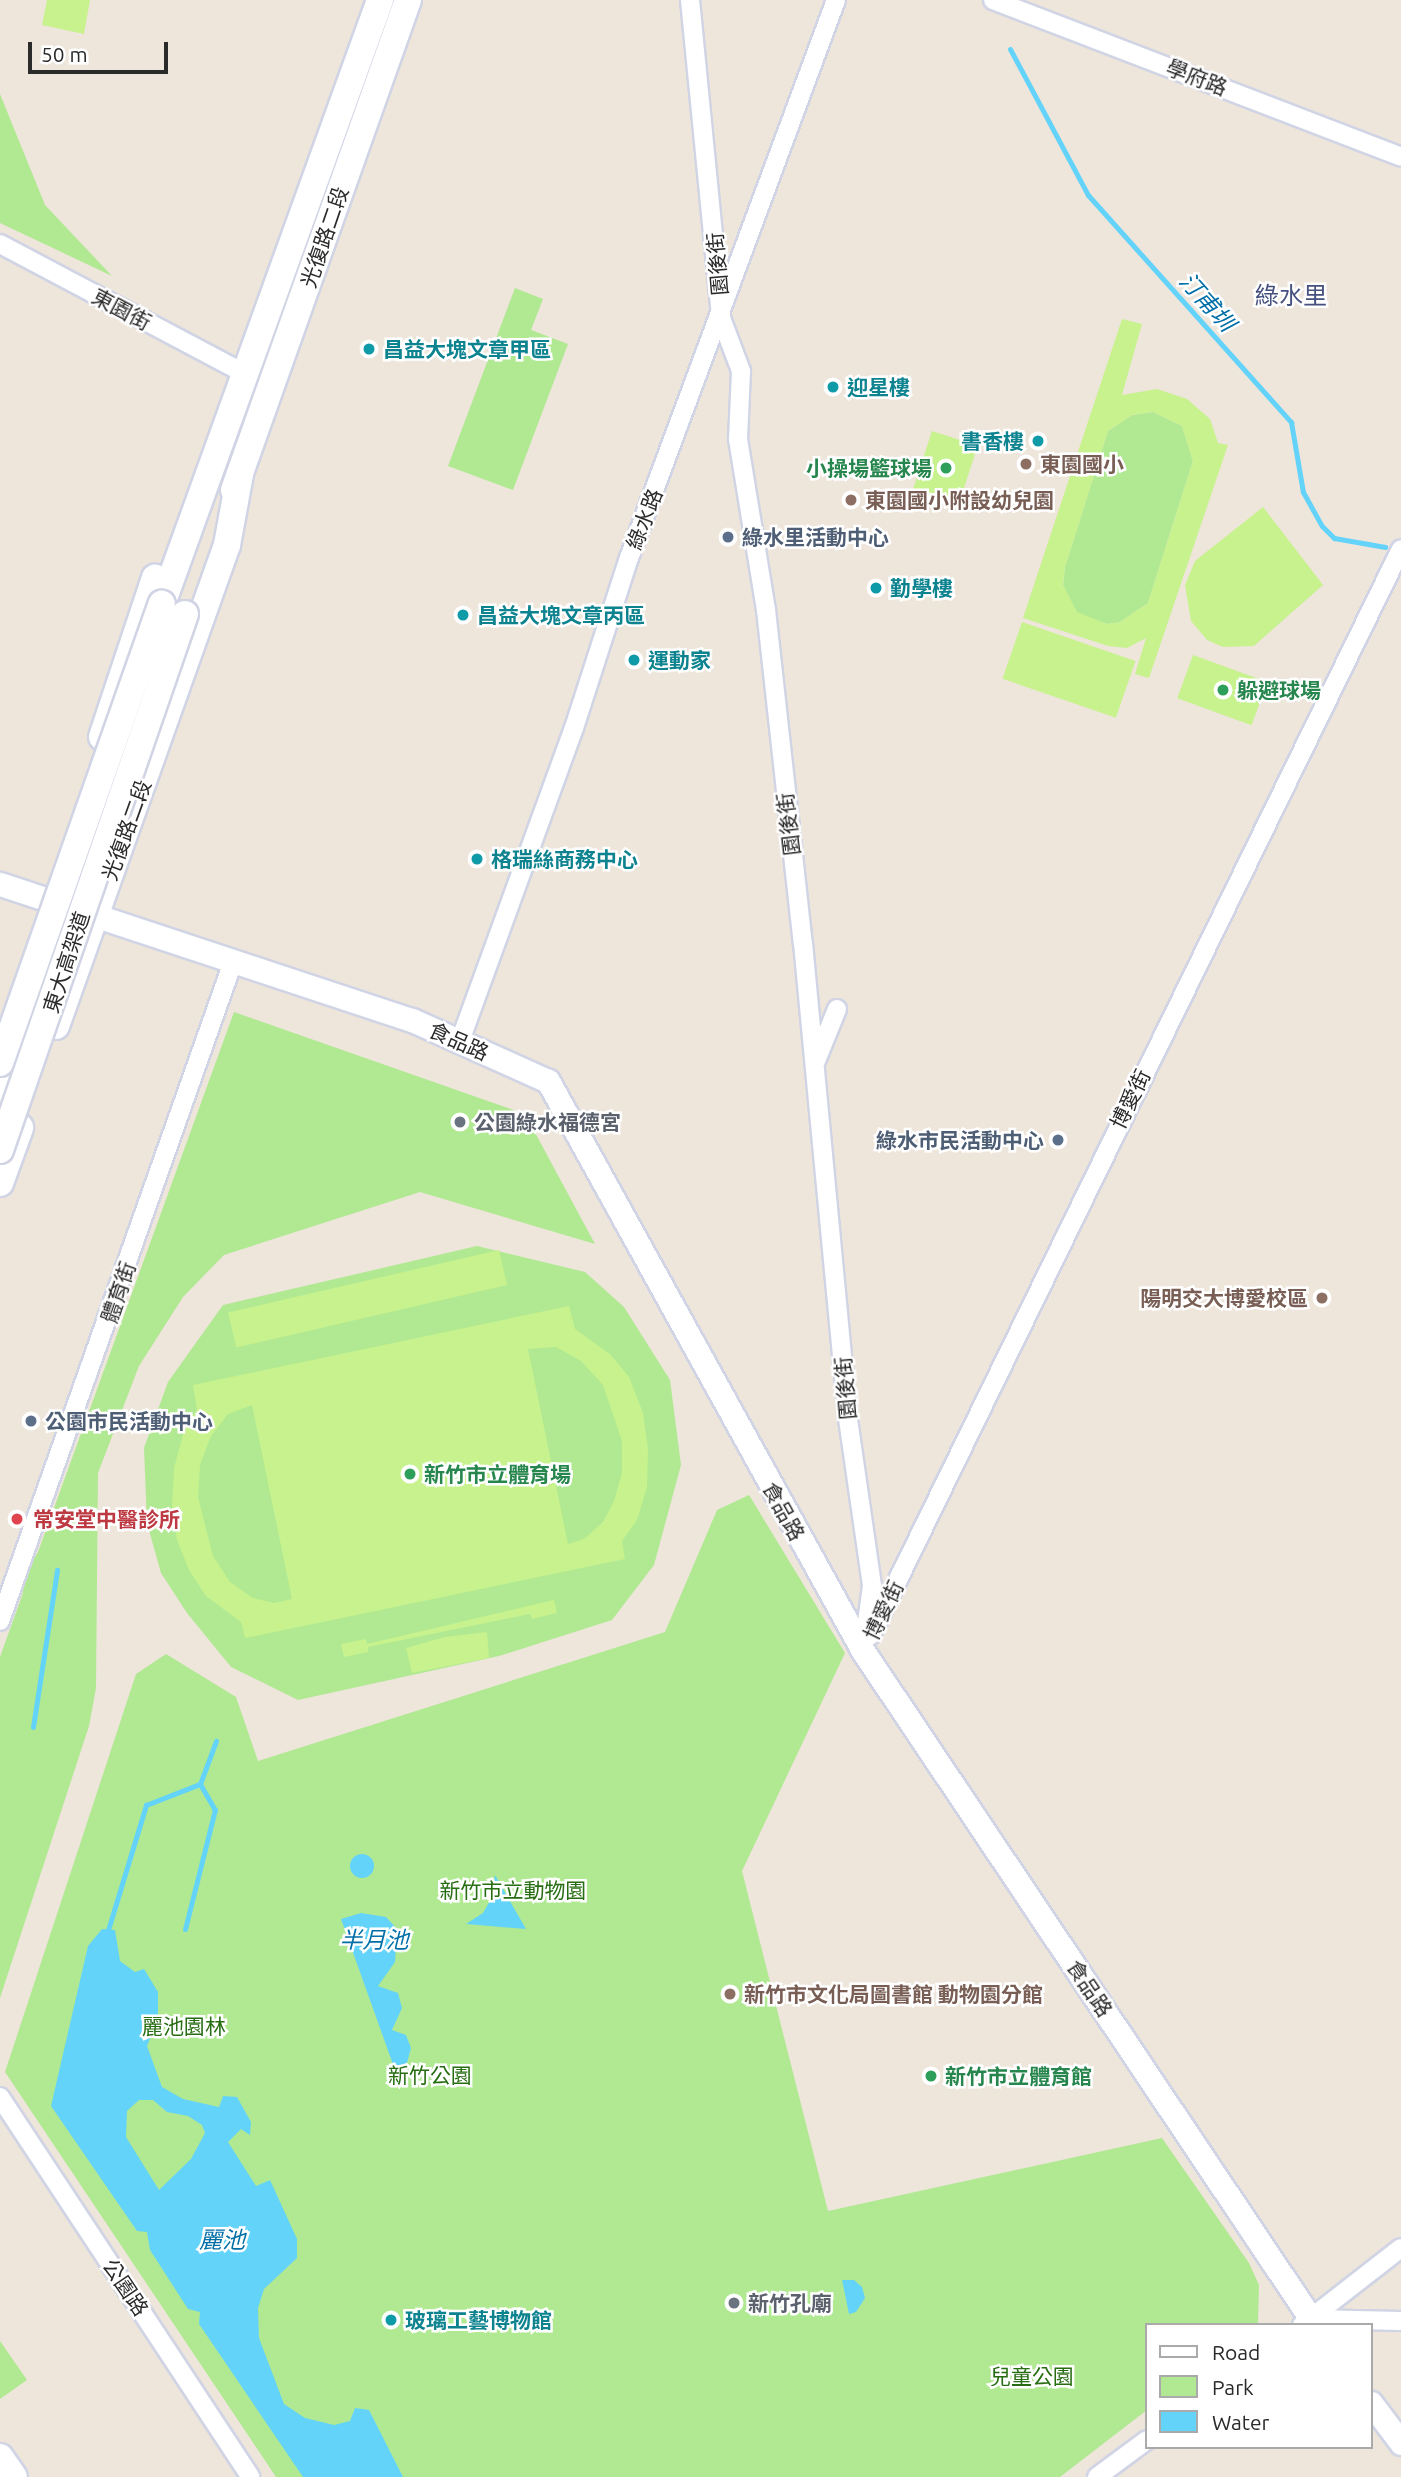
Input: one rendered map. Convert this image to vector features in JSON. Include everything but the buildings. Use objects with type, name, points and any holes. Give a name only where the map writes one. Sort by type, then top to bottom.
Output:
[{"type":"main road","name":"光復路二段","points":[[174,609],[212,468],[244,373],[380,0]]},
{"type":"main road","name":"光復路二段","points":[[174,609],[240,474],[408,0]]},
{"type":"main road","name":"光復路二段","points":[[0,1031],[172,528],[212,468]]},
{"type":"main road","name":"光復路二段","points":[[0,1183],[227,545],[240,474]]},
{"type":"main road","name":"東大高架道","points":[[0,1063],[174,609]]},
{"type":"main road","name":"東大高架道","points":[[0,1150],[174,609]]},
{"type":"main road","points":[[0,1109],[33,1015],[96,916]]},
{"type":"main road","points":[[0,2457],[14,2477]]},
{"type":"street","name":"園後街","points":[[690,0],[721,318],[741,371],[738,439],[766,610],[814,1064],[847,1412],[872,1586],[863,1651]]},
{"type":"street","name":"綠水路","points":[[460,1041],[573,728],[629,558],[721,318],[836,0]]},
{"type":"street","name":"學府路","points":[[993,0],[1401,157]]},
{"type":"street","name":"東園街","points":[[0,244],[244,373]]},
{"type":"street","name":"博愛街","points":[[863,1651],[1401,549]]},
{"type":"street","name":"食品路","points":[[0,884],[412,1020],[548,1081],[863,1651],[1309,2323]]},
{"type":"street","name":"體育街","points":[[0,1621],[233,962]]},
{"type":"street","points":[[814,1064],[837,1009]]},
{"type":"street","name":"公園路","points":[[0,2097],[251,2477]]},
{"type":"street","points":[[1309,2323],[1401,2248]]},
{"type":"street","points":[[1309,2323],[1401,2321]]},
{"type":"street","points":[[1373,2406],[1401,2443]]},
{"type":"street","points":[[1097,2477],[1146,2441]]},
{"type":"green space","points":[[47,0],[90,0],[84,34],[42,25]]},
{"type":"green space","points":[[0,94],[45,205],[112,276],[0,223]]},
{"type":"green space","points":[[515,288],[543,299],[531,330],[568,344],[513,490],[448,466]]},
{"type":"green space","points":[[1122,319],[1142,324],[1122,395],[1157,389],[1187,399],[1210,419],[1218,443],[1228,445],[1149,678],[1135,674],[1146,638],[1127,648],[1108,646],[1023,618]],"holes":[[[1153,412],[1182,426],[1193,461],[1148,603],[1120,622],[1107,624],[1077,612],[1063,585],[1065,567],[1108,431],[1132,415]]]},
{"type":"green space","points":[[1153,412],[1182,426],[1193,461],[1148,603],[1120,622],[1107,624],[1077,613],[1063,585],[1065,567],[1108,431],[1132,415]]},
{"type":"green space","name":"小操場籃球場","points":[[932,431],[978,446],[958,505],[913,490]]},
{"type":"green space","points":[[1263,507],[1323,585],[1254,646],[1223,647],[1207,640],[1191,621],[1185,585],[1195,561]]},
{"type":"green space","points":[[1022,622],[1135,661],[1116,718],[1002,679]]},
{"type":"green space","name":"躲避球場","points":[[1193,655],[1267,682],[1252,725],[1177,698]]},
{"type":"green space","points":[[234,1012],[525,1114],[595,1244],[420,1192],[224,1255],[183,1297],[139,1366],[98,1473],[96,1688],[89,1726],[0,1998],[0,1657],[23,1593],[17,1586],[38,1552]]},
{"type":"green space","name":"新竹市立體育場","points":[[477,1246],[585,1272],[624,1307],[670,1380],[681,1465],[654,1565],[612,1620],[499,1656],[298,1700],[231,1667],[187,1613],[161,1573],[147,1523],[144,1448],[168,1382],[223,1305]]},
{"type":"green space","points":[[499,1250],[507,1285],[236,1348],[228,1313]]},
{"type":"green space","name":"新竹市立體育場","points":[[569,1306],[575,1329],[611,1355],[629,1377],[643,1413],[648,1449],[647,1487],[637,1520],[622,1541],[625,1559],[245,1638],[241,1622],[206,1596],[189,1570],[177,1540],[172,1506],[174,1468],[184,1431],[197,1410],[193,1385]],"holes":[[[556,1347],[581,1361],[603,1385],[622,1441],[622,1473],[614,1501],[603,1522],[584,1539],[568,1544],[528,1349]],[[252,1405],[292,1599],[274,1603],[253,1598],[230,1582],[213,1556],[198,1497],[200,1465],[211,1436],[228,1414]]]},
{"type":"green space","name":"新竹公園","points":[[749,1495],[845,1653],[742,1871],[828,2211],[1162,2138],[1249,2263],[1259,2285],[1258,2323],[1146,2323],[1146,2411],[1060,2477],[276,2477],[5,2072],[136,1674],[166,1654],[236,1697],[258,1761],[665,1632],[717,1510]]},
{"type":"green space","points":[[554,1600],[557,1613],[532,1619],[530,1614],[368,1647],[368,1652],[344,1657],[341,1644],[366,1639],[367,1644]]},
{"type":"green space","points":[[487,1632],[489,1658],[412,1673],[406,1648],[445,1637]]},
{"type":"green space","points":[[0,2341],[27,2380],[0,2399]]},
{"type":"water","points":[[357,1854],[367,1854],[374,1861],[374,1871],[367,1878],[357,1878],[350,1871],[350,1861]]},
{"type":"water","points":[[495,1875],[526,1929],[466,1924],[483,1913],[491,1899]]},
{"type":"water","name":"半月池","points":[[361,1913],[386,1917],[397,1929],[395,1962],[378,1986],[398,1993],[402,2008],[392,2030],[406,2035],[411,2048],[407,2063],[395,2070],[341,1919]]},
{"type":"water","name":"麗池","points":[[102,1929],[115,1930],[120,1961],[135,1972],[144,1969],[158,1992],[158,2020],[147,2046],[162,2087],[183,2099],[219,2107],[223,2096],[237,2097],[251,2122],[250,2135],[241,2129],[228,2142],[256,2186],[270,2180],[297,2239],[297,2258],[264,2289],[258,2308],[259,2338],[284,2404],[305,2418],[334,2425],[350,2421],[355,2408],[369,2410],[403,2477],[303,2477],[199,2324],[200,2312],[188,2309],[150,2250],[147,2232],[137,2231],[51,2106],[88,1946]],"holes":[[[139,2100],[153,2100],[167,2112],[188,2116],[202,2125],[205,2133],[191,2159],[159,2190],[126,2137],[127,2111]]]},
{"type":"water","points":[[842,2280],[854,2280],[862,2287],[865,2298],[856,2312],[849,2314]]},
{"type":"waterway","name":"汀甫圳","points":[[1010,49],[1088,195],[1291,422],[1303,492],[1322,526],[1334,538],[1385,547]]},
{"type":"waterway","points":[[33,1727],[57,1570]]},
{"type":"waterway","points":[[108,1930],[146,1805],[200,1784],[216,1741]]},
{"type":"waterway","points":[[185,1929],[215,1810],[200,1784]]},
{"type":"place","name":"昌益大塊文章甲區","points":[[369,349]]},
{"type":"place","name":"迎星樓","points":[[833,387]]},
{"type":"place","name":"書香樓","points":[[1038,441]]},
{"type":"place","name":"東園國小","points":[[1026,464]]},
{"type":"place","name":"小操場籃球場","points":[[946,468]]},
{"type":"place","name":"東園國小附設幼兒園","points":[[851,500]]},
{"type":"place","name":"綠水里活動中心","points":[[728,537]]},
{"type":"place","name":"勤學樓","points":[[876,588]]},
{"type":"place","name":"昌益大塊文章丙區","points":[[463,615]]},
{"type":"place","name":"運動家","points":[[634,660]]},
{"type":"place","name":"躲避球場","points":[[1223,690]]},
{"type":"place","name":"格瑞絲商務中心","points":[[477,859]]},
{"type":"place","name":"公園綠水福德宮","points":[[460,1122]]},
{"type":"place","name":"綠水市民活動中心","points":[[1058,1140]]},
{"type":"place","name":"陽明交大博愛校區","points":[[1322,1298]]},
{"type":"place","name":"公園市民活動中心","points":[[31,1421]]},
{"type":"place","name":"新竹市立體育場","points":[[410,1474]]},
{"type":"place","name":"常安堂中醫診所","points":[[17,1519]]},
{"type":"place","name":"新竹市文化局圖書館 動物園分館","points":[[730,1994]]},
{"type":"place","name":"新竹市立體育館","points":[[931,2076]]},
{"type":"place","name":"新竹孔廟","points":[[734,2303]]},
{"type":"place","name":"玻璃工藝博物館","points":[[391,2320]]},
{"type":"district","name":"綠水里","points":[[1291,296]]},
{"type":"park label","name":"新竹市立動物園","points":[[513,1890]]},
{"type":"park label","name":"麗池園林","points":[[184,2026]]},
{"type":"park label","name":"兒童公園","points":[[1032,2376]]}]
